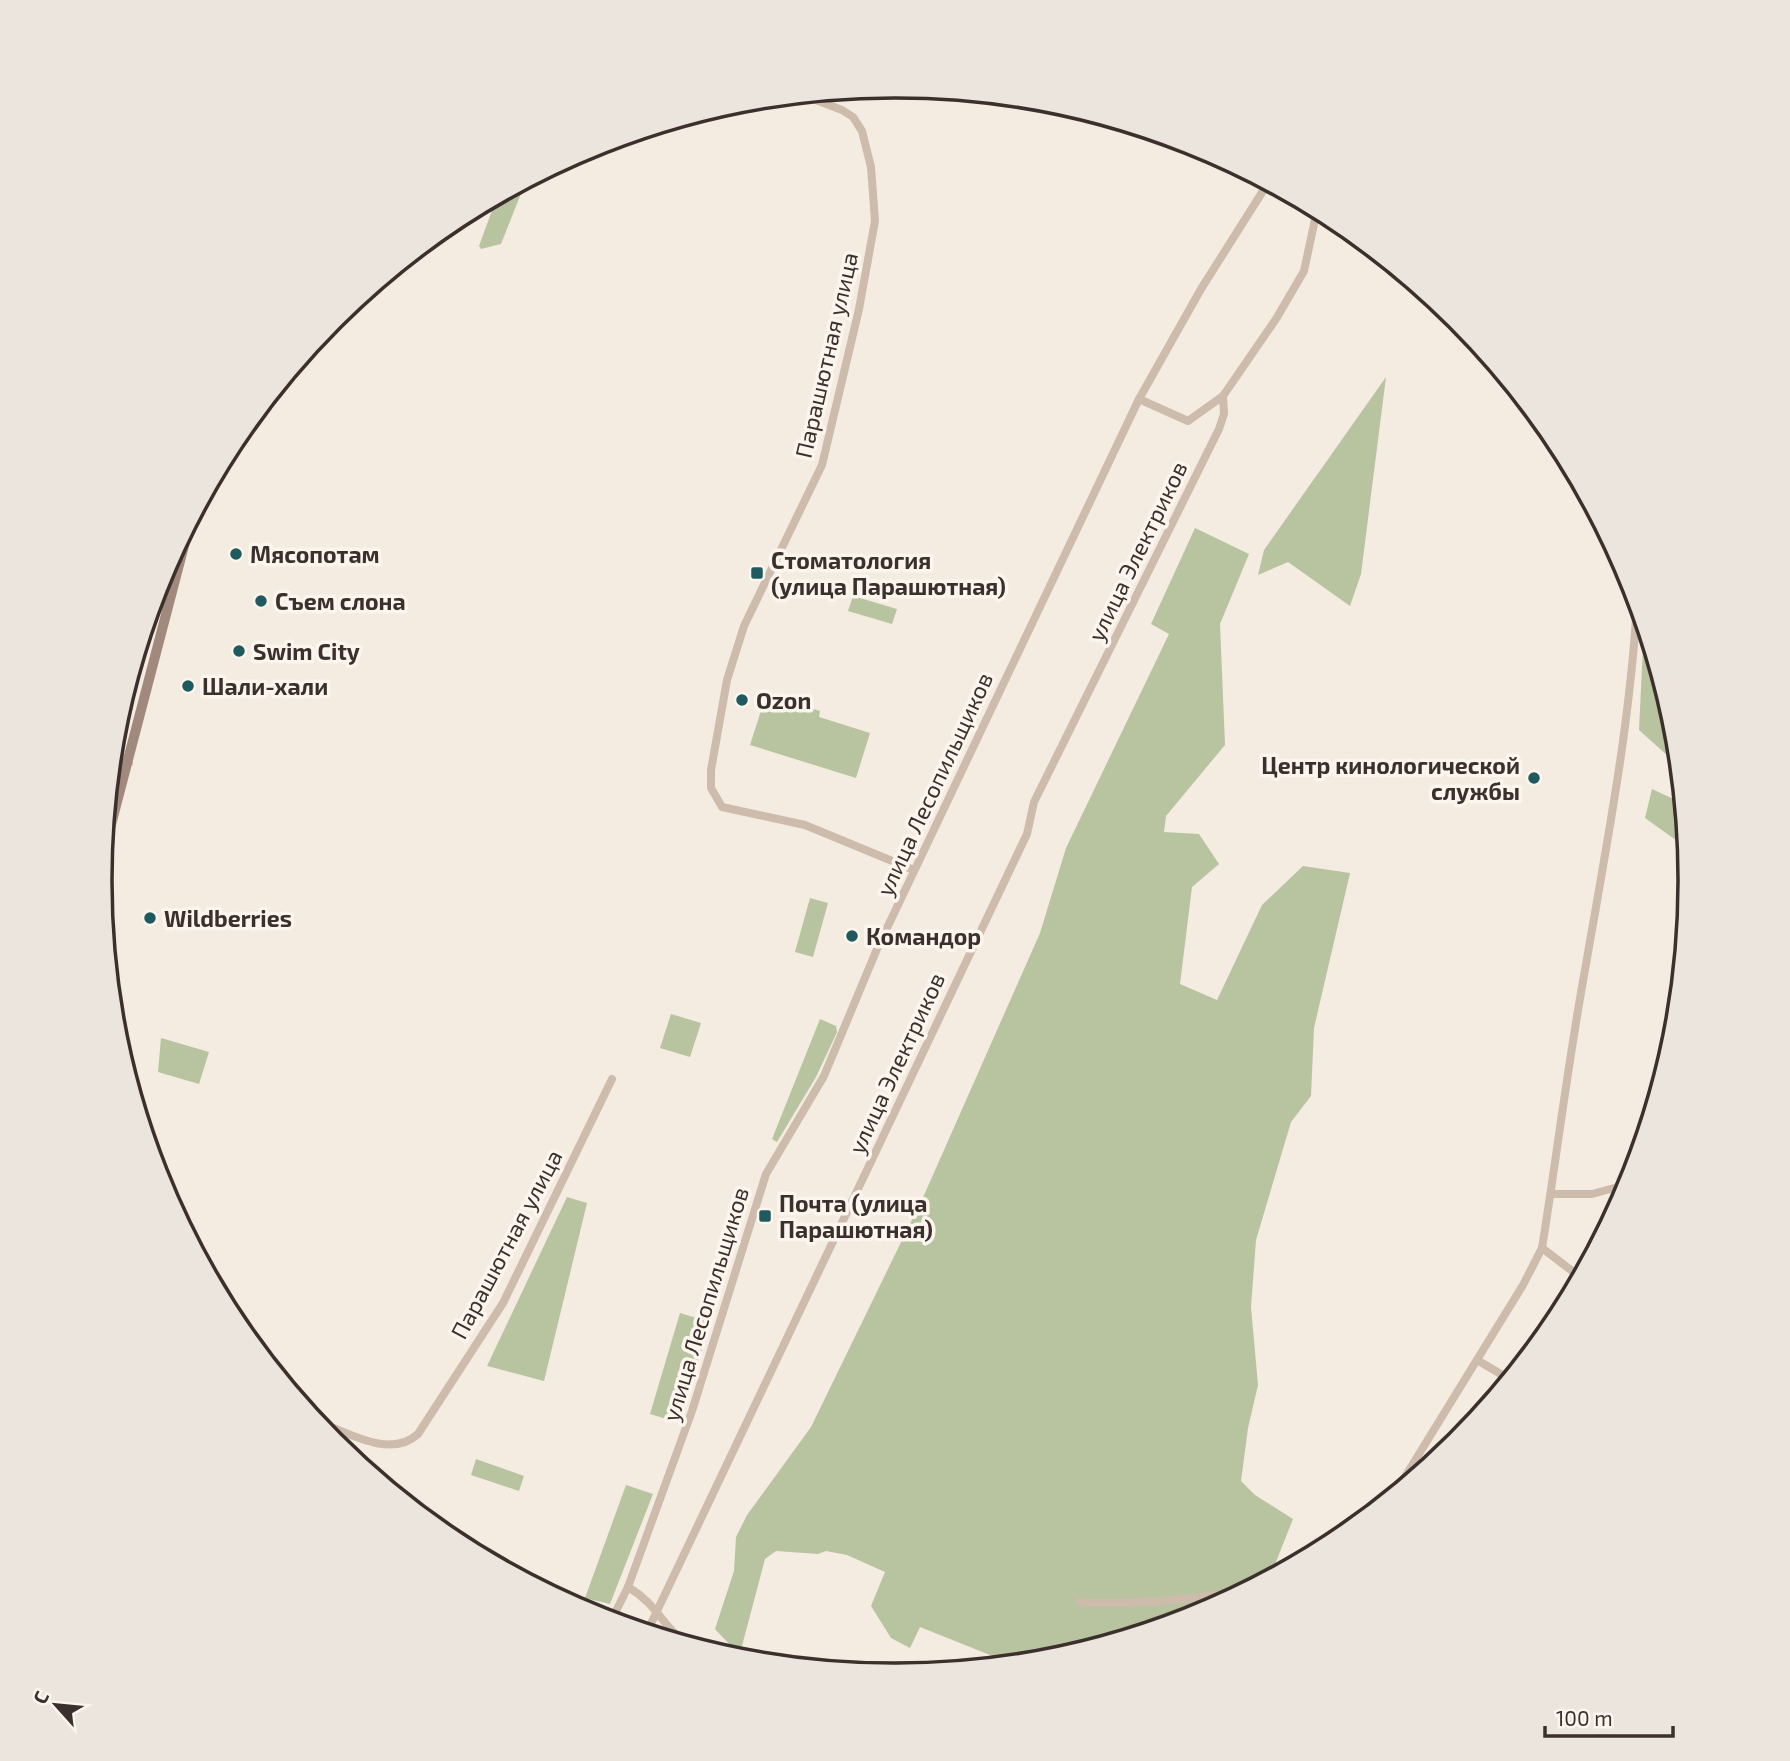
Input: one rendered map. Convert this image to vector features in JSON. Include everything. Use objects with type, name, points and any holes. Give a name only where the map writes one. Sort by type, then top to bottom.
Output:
[{"type":"main road","points":[[116,810],[180,564]]},
{"type":"street","name":"Парашютная улица","points":[[822,102],[853,117],[862,131],[873,178],[876,221],[853,335],[822,465],[782,542],[734,653],[711,769],[711,788],[719,805],[805,825],[914,870]]},
{"type":"street","name":"улица Лесопильщиков","points":[[616,1611],[628,1587],[692,1411],[761,1186],[774,1158],[824,1076],[914,870],[1139,399],[1200,289],[1263,191]]},
{"type":"street","points":[[1139,399],[1188,421],[1223,396],[1299,282],[1314,220]]},
{"type":"street","name":"улица Электриков","points":[[651,1623],[1027,834],[1034,802],[1219,429],[1224,414],[1223,396]]},
{"type":"street","points":[[1408,1471],[1542,1248],[1614,802],[1634,664],[1636,628]]},
{"type":"street","points":[[122,763],[129,763]]},
{"type":"street","name":"Парашютная улица","points":[[337,1429],[384,1446],[408,1443],[418,1434],[503,1303],[612,1079]]},
{"type":"street","points":[[1551,1194],[1592,1194],[1614,1188]]},
{"type":"street","points":[[1542,1248],[1573,1272]]},
{"type":"street","points":[[1476,1360],[1501,1375]]},
{"type":"street","points":[[628,1587],[650,1601],[667,1628]]},
{"type":"street","points":[[1080,1602],[1145,1604],[1204,1598]]},
{"type":"green space","points":[[521,194],[501,244],[481,249],[479,246],[492,210]]},
{"type":"green space","points":[[1386,377],[1361,574],[1350,606],[1288,562],[1258,575],[1264,550]]},
{"type":"green space","points":[[1195,528],[1249,554],[1220,624],[1225,745],[1166,816],[1164,832],[1199,834],[1219,864],[1192,887],[1180,984],[1217,1000],[1262,905],[1303,866],[1350,873],[1314,1028],[1311,1096],[1291,1122],[1256,1240],[1251,1307],[1258,1385],[1248,1428],[1241,1481],[1255,1495],[1293,1519],[1275,1564],[1194,1603],[1147,1621],[1048,1648],[993,1656],[920,1627],[910,1648],[891,1638],[871,1606],[885,1572],[847,1555],[826,1551],[818,1554],[776,1551],[765,1559],[742,1646],[730,1645],[715,1629],[734,1571],[736,1537],[747,1515],[811,1427],[925,1193],[1040,933],[1066,848],[1169,634],[1151,624]]},
{"type":"green space","points":[[853,596],[897,609],[892,624],[848,611]]},
{"type":"green space","points":[[1643,651],[1667,755],[1639,730]]},
{"type":"green space","points":[[766,695],[820,711],[819,717],[870,733],[856,778],[750,745]]},
{"type":"green space","points":[[1652,789],[1673,799],[1676,840],[1645,818]]},
{"type":"green space","points":[[810,898],[828,903],[813,957],[795,952]]},
{"type":"green space","points":[[671,1014],[701,1023],[690,1057],[660,1048]]},
{"type":"green space","points":[[820,1019],[836,1026],[837,1032],[816,1077],[777,1142],[772,1139]]},
{"type":"green space","points":[[161,1038],[209,1052],[199,1084],[158,1072]]},
{"type":"green space","points":[[567,1197],[587,1203],[544,1381],[487,1366]]},
{"type":"green space","points":[[680,1313],[710,1322],[680,1423],[650,1414]]},
{"type":"green space","points":[[476,1459],[524,1476],[519,1491],[471,1475]]},
{"type":"green space","points":[[626,1485],[653,1494],[610,1604],[585,1598]]},
{"type":"place","name":"Мясопотам","points":[[236,554]]},
{"type":"place","name":"Стоматология (улица Парашютная)","points":[[757,573]]},
{"type":"place","name":"Съем слона","points":[[261,601]]},
{"type":"place","name":"Swim City","points":[[239,651]]},
{"type":"place","name":"Шали-хали","points":[[188,686]]},
{"type":"place","name":"Ozon","points":[[742,700]]},
{"type":"place","name":"Центр кинологической службы","points":[[1534,778]]},
{"type":"place","name":"Wildberries","points":[[150,918]]},
{"type":"place","name":"Командор","points":[[852,936]]},
{"type":"place","name":"Почта (улица Парашютная)","points":[[765,1216]]}]
